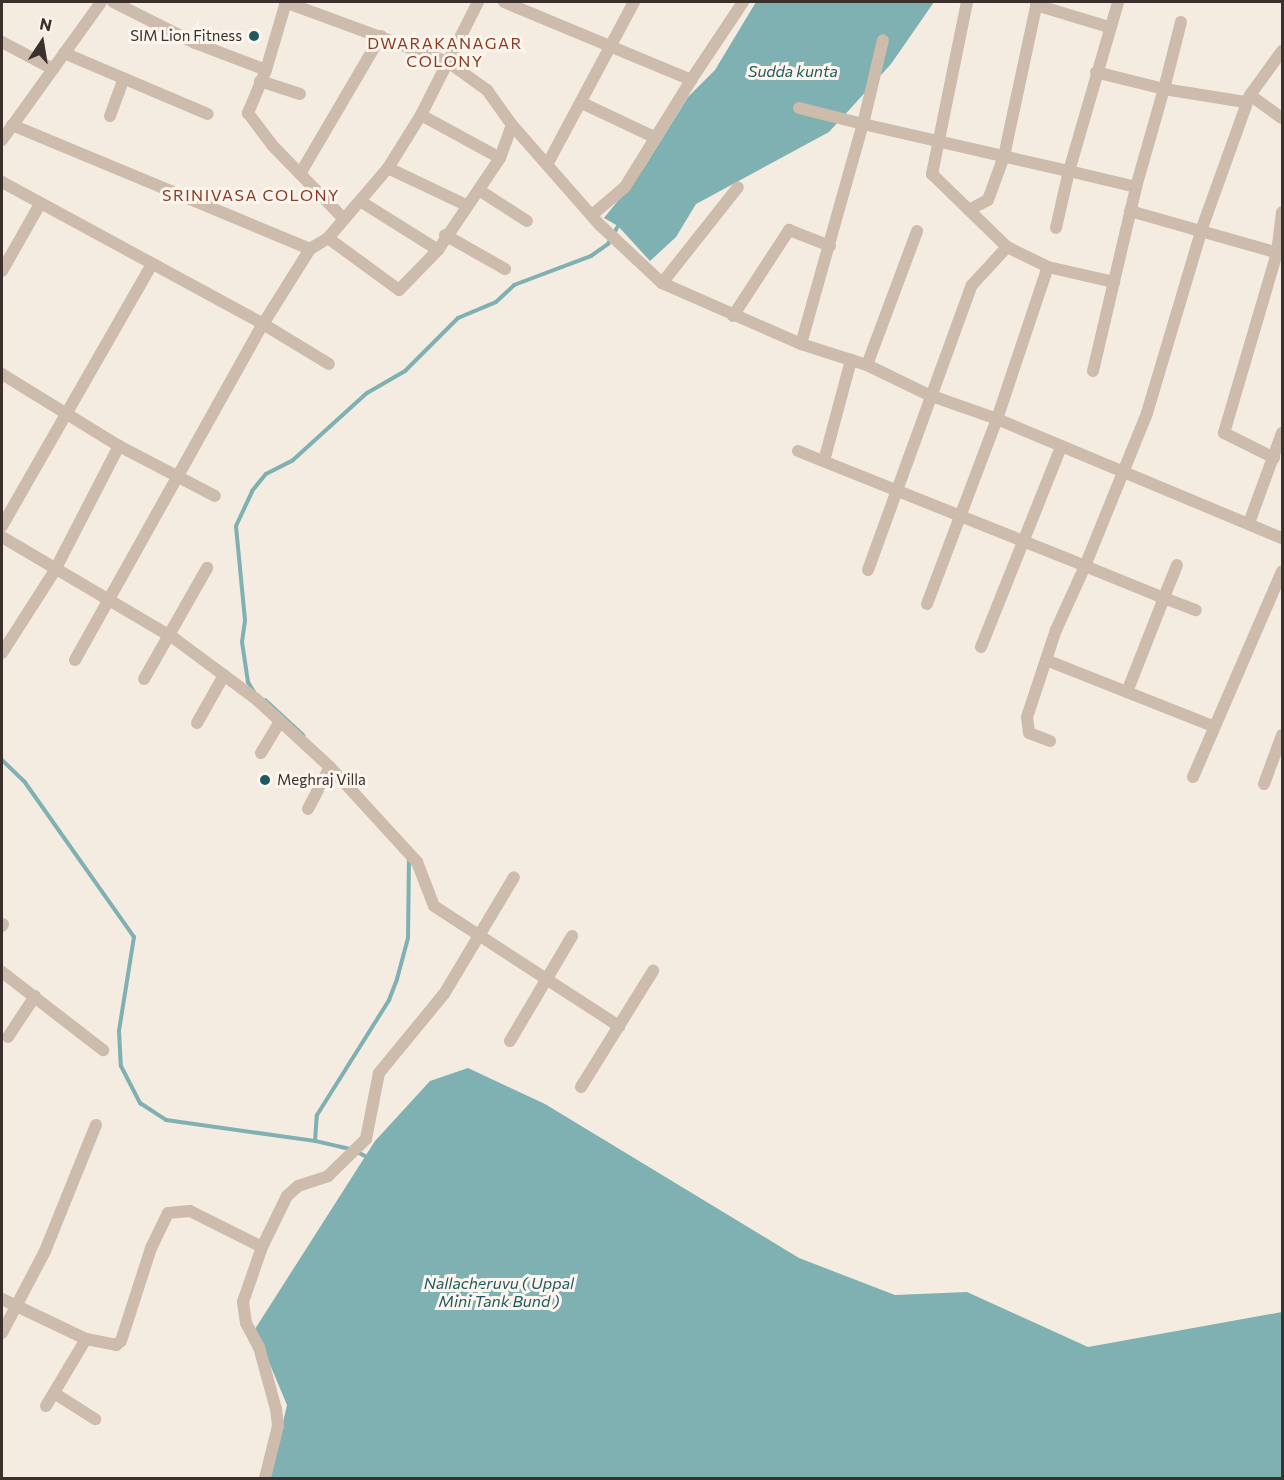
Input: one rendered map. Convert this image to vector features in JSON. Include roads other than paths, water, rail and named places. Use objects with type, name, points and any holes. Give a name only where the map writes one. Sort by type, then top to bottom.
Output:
[{"type":"street","points":[[2,140],[101,2]]},
{"type":"street","points":[[113,2],[300,94]]},
{"type":"street","points":[[343,218],[300,174],[248,113],[263,76],[286,2],[448,62],[487,90],[512,125],[548,163],[611,237],[662,283],[732,316],[801,344],[867,365],[929,395],[997,419],[1282,538]]},
{"type":"street","points":[[75,660],[263,324],[310,249],[328,238],[388,168],[421,115],[478,2]]},
{"type":"street","points":[[504,2],[607,47],[691,80]]},
{"type":"street","points":[[548,163],[582,103],[607,47],[634,2]]},
{"type":"street","points":[[592,216],[619,196],[691,80],[743,2]]},
{"type":"street","points":[[967,2],[932,174],[1007,247],[1048,267],[1114,282]]},
{"type":"street","points":[[1056,228],[1096,72],[1118,2]]},
{"type":"street","points":[[969,210],[988,200],[1004,156],[1037,3],[1109,27]]},
{"type":"street","points":[[1093,371],[1136,187],[1182,22]]},
{"type":"street","points":[[300,174],[381,36]]},
{"type":"street","points":[[801,344],[863,124],[883,40]]},
{"type":"street","points":[[2,42],[53,69]]},
{"type":"street","points":[[1050,741],[1026,728],[1046,660],[1126,472],[1202,228],[1247,98],[1282,51]]},
{"type":"street","points":[[64,53],[208,114]]},
{"type":"street","points":[[1096,72],[1164,89],[1247,98],[1282,118]]},
{"type":"street","points":[[110,116],[124,78]]},
{"type":"street","points":[[582,103],[656,138]]},
{"type":"street","points":[[799,108],[938,143],[1136,187]]},
{"type":"street","points":[[421,115],[500,158]]},
{"type":"street","points":[[12,125],[310,249]]},
{"type":"street","points":[[328,238],[399,290],[438,250],[445,235],[500,158],[512,125]]},
{"type":"street","points":[[388,168],[466,205]]},
{"type":"street","points":[[2,182],[263,324],[329,364]]},
{"type":"street","points":[[662,283],[738,187]]},
{"type":"street","points":[[478,190],[527,221]]},
{"type":"street","points":[[360,201],[438,250]]},
{"type":"street","points":[[2,271],[40,204]]},
{"type":"street","points":[[1130,211],[1202,228],[1280,254]]},
{"type":"street","points":[[1274,458],[1224,433],[1280,254],[1282,212]]},
{"type":"street","points":[[732,316],[789,230],[830,246]]},
{"type":"street","points":[[867,365],[917,231]]},
{"type":"street","points":[[445,235],[505,269]]},
{"type":"street","points":[[868,570],[894,489],[972,285],[1007,247]]},
{"type":"street","points":[[2,526],[152,264]]},
{"type":"street","points":[[927,604],[997,419],[1048,267]]},
{"type":"street","points":[[824,461],[851,360]]},
{"type":"street","points":[[2,374],[119,446],[215,496]]},
{"type":"street","points":[[1249,523],[1282,433]]},
{"type":"street","points":[[2,652],[55,570],[119,446]]},
{"type":"street","points":[[981,647],[1022,539],[1061,447]]},
{"type":"street","points":[[798,451],[1196,610]]},
{"type":"street","points":[[2,537],[169,635],[224,675],[280,721],[330,767],[417,862],[434,906],[479,939],[618,1026]]},
{"type":"street","points":[[1127,692],[1177,566]]},
{"type":"street","points":[[144,679],[207,568]]},
{"type":"street","points":[[1193,777],[1213,726],[1282,571]]},
{"type":"street","points":[[1046,660],[1213,726]]},
{"type":"street","points":[[197,723],[224,675]]},
{"type":"street","points":[[261,753],[280,721]]},
{"type":"street","points":[[1264,784],[1282,735]]},
{"type":"street","points":[[308,809],[330,767]]},
{"type":"street","points":[[265,1479],[278,1426],[276,1409],[243,1302],[262,1247],[287,1196],[298,1186],[333,1172],[358,1147],[369,1131],[379,1073],[431,1013],[479,939],[514,877]]},
{"type":"street","points":[[510,1041],[572,936]]},
{"type":"street","points":[[581,1087],[653,971]]},
{"type":"street","points":[[2,972],[103,1050]]},
{"type":"street","points":[[8,1037],[35,996]]},
{"type":"street","points":[[2,1334],[45,1251],[96,1125]]},
{"type":"street","points":[[2,1299],[86,1339],[105,1345],[121,1341],[151,1248],[168,1213],[190,1210],[262,1247]]},
{"type":"street","points":[[46,1406],[86,1339]]},
{"type":"street","points":[[54,1393],[95,1419]]},
{"type":"water","name":"Sudda kunta","points":[[756,2],[934,2],[891,64],[829,132],[696,204],[676,237],[650,261],[618,226],[604,218],[642,171],[688,97],[715,70]]},
{"type":"water","name":"Nallacheruvu ( Uppal Mini Tank Bund )","points":[[468,1068],[545,1104],[799,1258],[895,1295],[967,1292],[1088,1347],[1282,1312],[1282,1478],[262,1478],[274,1462],[287,1405],[255,1329],[375,1141],[430,1081]]},
{"type":"waterway","points":[[254,692],[248,682],[242,642],[245,620],[236,526],[252,491],[266,474],[293,460],[367,393],[405,371],[458,318],[496,302],[514,285],[591,256],[608,244],[618,226]]},
{"type":"waterway","points":[[265,700],[303,735]]},
{"type":"waterway","points":[[2,760],[24,781],[134,937],[119,1031],[121,1066],[140,1103],[166,1120],[315,1141]]},
{"type":"waterway","points":[[350,1149],[315,1141],[317,1115],[389,1000],[397,979],[408,938],[409,858]]},
{"type":"waterway","points":[[357,1152],[365,1156]]},
{"type":"place","name":"SIM Lion Fitness","points":[[254,36]]},
{"type":"place","name":"Meghraj Villa","points":[[265,780]]},
{"type":"district","name":"DWARAKANAGAR COLONY","points":[[445,52]]},
{"type":"district","name":"SRINIVASA COLONY","points":[[251,195]]}]
